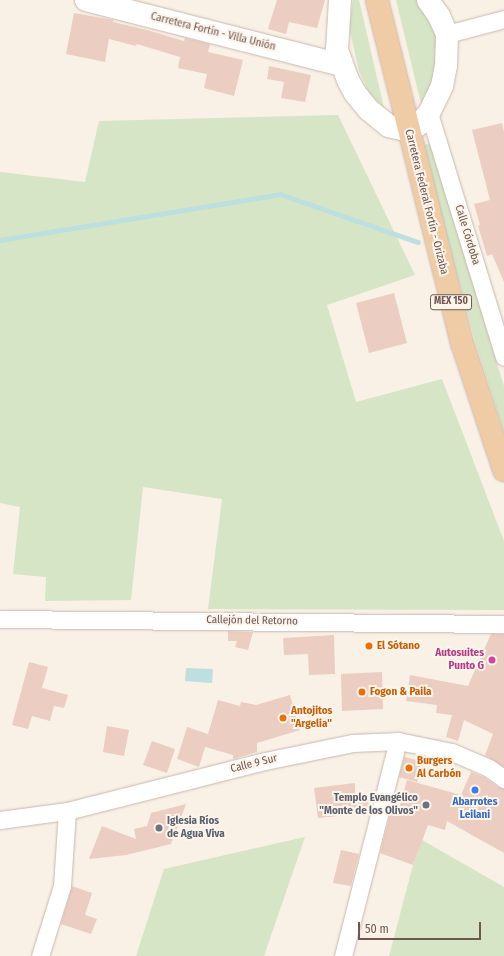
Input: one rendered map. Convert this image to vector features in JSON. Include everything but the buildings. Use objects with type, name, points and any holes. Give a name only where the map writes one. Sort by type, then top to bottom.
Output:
[{"type":"main road","name":"Carretera Fortín - Villa Unión","points":[[86,0],[341,64]]},
{"type":"main road","points":[[340,0],[337,50],[341,64],[355,93],[369,110],[389,126],[409,131],[418,125],[429,114],[442,86],[446,65],[448,34],[439,16],[428,0]]},
{"type":"main road","name":"Carretera Federal Fortín - Orizaba","points":[[377,0],[462,343],[504,470]]},
{"type":"street","points":[[448,34],[504,19]]},
{"type":"street","name":"Calle Córdoba","points":[[429,114],[503,350]]},
{"type":"street","name":"Callejón del Retorno","points":[[0,619],[504,624]]},
{"type":"street","points":[[343,956],[398,741]]},
{"type":"street","name":"Calle 9 Sur","points":[[0,820],[67,811],[265,761],[353,743],[398,741],[452,752],[489,768],[504,779]]},
{"type":"street","points":[[40,956],[62,886],[67,811]]},
{"type":"green space","points":[[353,0],[359,0],[384,108],[368,91],[359,71],[349,27]]},
{"type":"green space","points":[[396,0],[417,0],[436,30],[437,75],[422,108]]},
{"type":"green space","points":[[338,115],[415,275],[327,305],[356,402],[442,379],[504,541],[504,610],[208,609],[222,499],[143,487],[131,600],[45,601],[46,577],[13,574],[20,507],[0,503],[0,172],[85,182],[99,121]]},
{"type":"green space","points":[[430,143],[504,386],[504,432],[475,341],[422,146]]},
{"type":"green space","points":[[305,837],[264,956],[136,956],[164,869]]},
{"type":"green space","points":[[422,840],[504,887],[504,956],[389,956],[413,865]]},
{"type":"water","points":[[186,668],[213,669],[212,683],[185,681]]},
{"type":"waterway","points":[[0,240],[280,194],[418,242]]},
{"type":"place","name":"El Sótano","points":[[369,646]]},
{"type":"place","name":"Autosuites Punto G","points":[[492,660]]},
{"type":"place","name":"Fogon & Paila","points":[[362,692]]},
{"type":"place","name":"Antojitos \"Argelia\"","points":[[283,718]]},
{"type":"place","name":"Burgers Al Carbón","points":[[409,768]]},
{"type":"place","name":"Abarrotes Leilani","points":[[475,790]]},
{"type":"place","name":"Templo Evangélico \"Monte de los Olivos\"","points":[[426,805]]},
{"type":"place","name":"Iglesia Ríos de Agua Viva","points":[[159,828]]}]
